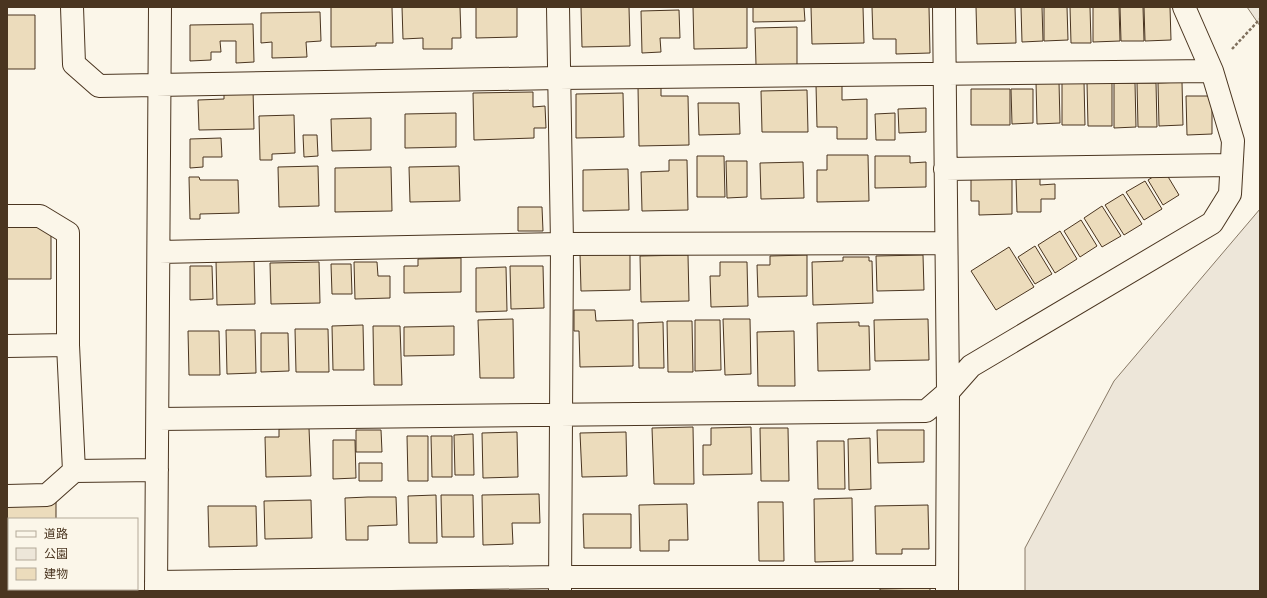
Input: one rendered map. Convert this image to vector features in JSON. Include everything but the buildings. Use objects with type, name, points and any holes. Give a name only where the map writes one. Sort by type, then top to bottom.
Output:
[{"type":"street","points":[[72,7],[74,64],[99,86],[559,78],[1212,71]]},
{"type":"street","points":[[160,7],[156,587],[560,584],[947,584],[948,392],[944,7]]},
{"type":"street","points":[[558,7],[562,244],[560,584]]},
{"type":"street","points":[[158,419],[926,411],[948,392],[971,366],[1212,223],[1230,194],[1233,141],[1212,71],[1184,7]]},
{"type":"street","points":[[945,169],[1231,165]]},
{"type":"street","points":[[7,216],[40,216],[68,234],[68,345],[74,471]]},
{"type":"street","points":[[159,252],[562,244],[946,243]]},
{"type":"street","points":[[7,346],[68,345]]},
{"type":"street","points":[[7,496],[46,495],[74,471],[157,470]]},
{"type":"path","points":[[1212,71],[1260,19]]},
{"type":"green space","points":[[1247,7],[1260,7],[1260,26]]},
{"type":"green space","points":[[1260,209],[1260,591],[1025,591],[1025,548],[1114,381]]}]
